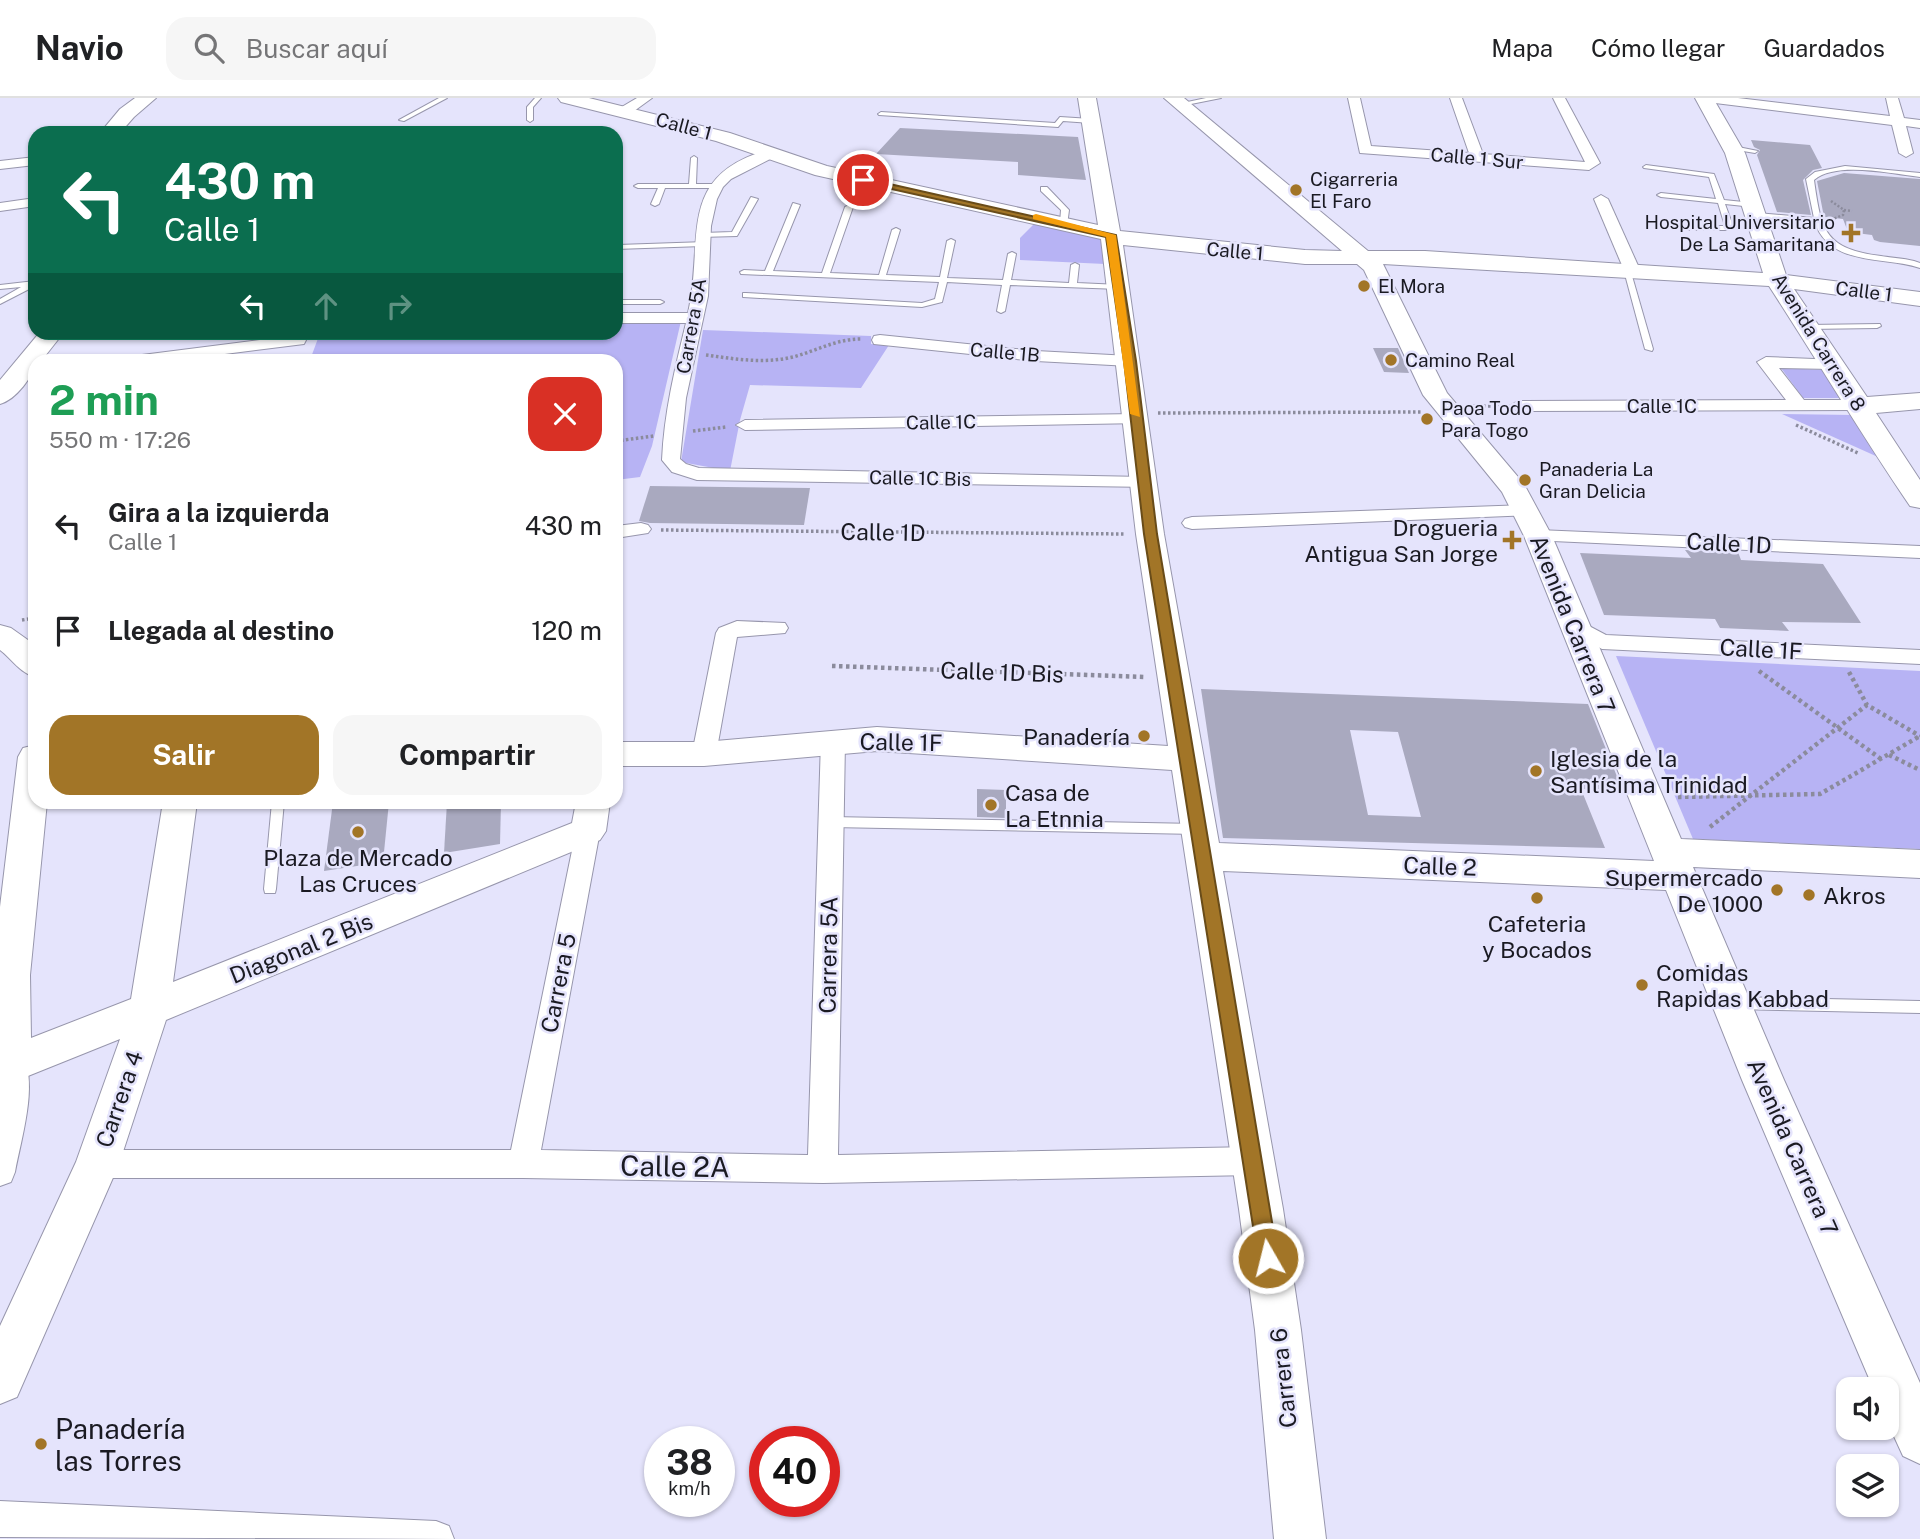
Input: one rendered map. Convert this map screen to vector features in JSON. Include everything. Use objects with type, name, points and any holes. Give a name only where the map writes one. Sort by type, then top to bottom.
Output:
[{"type":"street","points":[[116,126],[127,113],[148,98]]},
{"type":"street","name":"Calle 1","points":[[567,98],[723,137],[842,176],[1146,242],[1305,257],[1363,257],[1629,270],[1777,281],[1920,299]]},
{"type":"street","points":[[625,111],[646,98]]},
{"type":"street","name":"Calle 1 Sur","points":[[1354,98],[1365,150],[1589,166],[1593,163],[1559,98]]},
{"type":"street","points":[[1456,98],[1477,158]]},
{"type":"street","points":[[1705,98],[1920,124]]},
{"type":"street","name":"Avenida Carrera 8","points":[[1705,98],[1733,148],[1777,281],[1885,450],[1917,492]]},
{"type":"street","points":[[1892,98],[1906,153]]},
{"type":"street","name":"Avenida Carrera 7","points":[[1177,103],[1363,257],[1381,278],[1436,395],[1514,491],[1586,640],[1673,864],[1731,1003],[1920,1439]]},
{"type":"street","name":"Carrera 6","points":[[1089,110],[1120,287],[1150,534],[1253,1161],[1278,1330],[1300,1539]]},
{"type":"street","points":[[716,186],[726,177],[771,153]]},
{"type":"street","points":[[0,165],[28,162]]},
{"type":"street","name":"Carrera 5A","points":[[696,474],[680,468],[671,460],[671,433],[700,293],[703,239],[708,209],[716,186]]},
{"type":"street","points":[[1601,199],[1629,270]]},
{"type":"street","points":[[0,207],[28,203]]},
{"type":"street","points":[[623,317],[659,310],[700,293]]},
{"type":"street","points":[[659,310],[695,318]]},
{"type":"street","points":[[183,354],[279,340]]},
{"type":"street","name":"Calle 1B","points":[[880,340],[1036,356],[1130,361]]},
{"type":"street","points":[[1799,405],[1766,362],[1832,364]]},
{"type":"street","points":[[0,396],[27,375]]},
{"type":"street","points":[[1858,405],[1893,405],[1920,401]]},
{"type":"street","name":"Calle 1C","points":[[1518,406],[1858,405]]},
{"type":"street","name":"Calle 1C","points":[[745,425],[1136,416]]},
{"type":"street","name":"Calle 1C Bis","points":[[696,474],[1144,483]]},
{"type":"street","name":"Calle 1D","points":[[1192,523],[1532,524],[1920,552]]},
{"type":"street","points":[[623,532],[641,530]]},
{"type":"street","points":[[704,754],[726,633],[737,628],[777,628]]},
{"type":"street","points":[[0,635],[28,657]]},
{"type":"street","name":"Calle 1F","points":[[1586,640],[1920,657]]},
{"type":"street","name":"Calle 1F","points":[[623,754],[704,754],[833,741],[921,740],[1185,759]]},
{"type":"street","name":"Carrera 5A","points":[[823,1169],[833,741]]},
{"type":"street","points":[[0,1172],[15,1087],[7,1066],[5,1012],[29,809]]},
{"type":"street","name":"Carrera 4","points":[[0,1380],[97,1164],[149,1011],[179,809]]},
{"type":"street","name":"Diagonal 2 Bis","points":[[7,1066],[149,1011],[590,816]]},
{"type":"street","name":"Carrera 5","points":[[523,1164],[590,816]]},
{"type":"street","name":"Calle 2","points":[[1200,843],[1673,864],[1920,864]]},
{"type":"street","name":"Calle 2A","points":[[97,1164],[523,1164],[823,1169],[1253,1161]]},
{"type":"street","points":[[0,1519],[436,1539]]},
{"type":"lane","points":[[402,120],[444,98]]},
{"type":"lane","points":[[530,120],[530,107],[538,98]]},
{"type":"lane","points":[[1177,103],[1218,98]]},
{"type":"lane","points":[[881,114],[1058,125],[1060,119],[1089,110]]},
{"type":"lane","points":[[1733,148],[1755,151]]},
{"type":"lane","points":[[692,186],[694,158]]},
{"type":"lane","points":[[1646,167],[1712,176],[1727,215],[1727,228],[1689,228]]},
{"type":"lane","points":[[1920,175],[1846,169],[1815,172],[1810,179],[1818,221],[1825,240],[1837,248],[1863,257],[1920,266]]},
{"type":"lane","points":[[655,204],[663,185]]},
{"type":"lane","points":[[638,186],[716,186]]},
{"type":"lane","points":[[1044,188],[1065,210],[1064,223]]},
{"type":"lane","points":[[1661,195],[1722,201],[1818,221]]},
{"type":"lane","points":[[623,247],[734,234],[754,198]]},
{"type":"lane","points":[[768,273],[796,205]]},
{"type":"lane","points":[[825,275],[849,207]]},
{"type":"lane","points":[[882,277],[896,230]]},
{"type":"lane","points":[[746,295],[922,305],[939,300],[951,242]]},
{"type":"lane","points":[[1001,311],[1012,254]]},
{"type":"lane","points":[[1073,285],[1075,265]]},
{"type":"lane","points":[[1629,270],[1649,349]]},
{"type":"lane","points":[[744,272],[1120,287]]},
{"type":"lane","points":[[0,287],[28,284]]},
{"type":"lane","points":[[0,302],[28,286]]},
{"type":"lane","points":[[623,303],[659,310]]},
{"type":"lane","points":[[1808,327],[1878,326]]},
{"type":"lane","points":[[270,889],[277,809]]},
{"type":"lane","name":"Calle 2","points":[[831,822],[1200,843]]},
{"type":"lane","points":[[1731,1003],[1920,1007]]},
{"type":"path","points":[[1844,210],[1852,211]]},
{"type":"path","points":[[687,352],[752,360],[783,359],[843,339],[880,340]]},
{"type":"path","points":[[1754,405],[1864,456]]},
{"type":"path","points":[[1465,406],[1518,406]]},
{"type":"path","points":[[1136,416],[1426,412]]},
{"type":"path","name":"Calle 1D","points":[[641,530],[1150,534]]},
{"type":"path","points":[[1727,648],[1881,759]]},
{"type":"path","points":[[1672,797],[1820,794],[1920,736],[1867,705],[1838,653]]},
{"type":"path","name":"Calle 1D Bis","points":[[832,666],[1173,678]]},
{"type":"path","points":[[1701,834],[1867,705]]},
{"type":"path","points":[[1888,755],[1920,770]]},
{"type":"shaded area","points":[[1035,223],[1100,237],[1105,264],[1020,260],[1020,238]]},
{"type":"shaded area","points":[[681,321],[652,446],[640,477],[623,479],[623,354],[312,354],[317,340],[623,340],[623,323]]},
{"type":"shaded area","points":[[703,330],[871,336],[871,344],[889,345],[861,388],[750,385],[730,471],[681,462]]},
{"type":"shaded area","points":[[1781,368],[1825,370],[1843,398],[1803,398]]},
{"type":"shaded area","points":[[1782,414],[1853,415],[1878,457]]},
{"type":"shaded area","points":[[1616,656],[1920,671],[1920,849],[1693,839]]},
{"type":"building","points":[[900,128],[1078,137],[1086,180],[1018,175],[1018,162],[876,154]]},
{"type":"building","points":[[1751,140],[1810,145],[1822,168],[1813,170],[1803,180],[1811,215],[1777,212],[1757,155],[1760,150],[1754,147]]},
{"type":"building","points":[[1844,173],[1920,179],[1920,246],[1880,242],[1874,240],[1872,235],[1848,232],[1843,219],[1824,217],[1817,181]]},
{"type":"building","name":"Camino Real","points":[[1373,348],[1398,348],[1409,373],[1384,372]]},
{"type":"building","points":[[650,486],[810,488],[804,525],[639,521]]},
{"type":"building","points":[[1685,550],[1738,552],[1741,560],[1823,564],[1861,623],[1782,622],[1789,631],[1720,628],[1715,619],[1604,615],[1580,553],[1691,558]]},
{"type":"building","points":[[1201,689],[1588,704],[1622,789],[1581,789],[1605,848],[1223,838]],"holes":[[[1350,730],[1398,732],[1421,817],[1368,815]]]},
{"type":"building","name":"Casa de La Etnnia","points":[[977,789],[1006,790],[1006,818],[977,817]]},
{"type":"building","points":[[332,809],[388,809],[383,862],[324,871]]},
{"type":"building","points":[[447,809],[501,809],[500,844],[444,853]]},
{"type":"slow traffic","points":[[1036,217],[1111,235],[1136,414]]},
{"type":"place","name":"Cigarreria El Faro","points":[[1296,190]]},
{"type":"place","name":"Hospital Universitario De La Samaritana","points":[[1851,233]]},
{"type":"place","name":"El Mora","points":[[1364,286]]},
{"type":"place","name":"Camino Real","points":[[1391,360]]},
{"type":"place","name":"Paoa Todo Para Togo","points":[[1427,419]]},
{"type":"place","name":"Panaderia La Gran Delicia","points":[[1525,480]]},
{"type":"place","name":"Drogueria Antigua San Jorge","points":[[1512,540]]},
{"type":"place","name":"Panadería","points":[[1144,736]]},
{"type":"place","name":"Iglesia de la Santísima Trinidad","points":[[1536,771]]},
{"type":"place","name":"Casa de La Etnnia","points":[[991,805]]},
{"type":"place","name":"Plaza de Mercado Las Cruces","points":[[358,832]]},
{"type":"place","name":"Supermercado De 1000","points":[[1777,890]]},
{"type":"place","name":"Akros","points":[[1809,895]]},
{"type":"place","name":"Cafeteria y Bocados","points":[[1537,898]]},
{"type":"place","name":"Comidas Rapidas Kabbad","points":[[1642,985]]},
{"type":"place","name":"Panadería las Torres","points":[[41,1444]]},
{"type":"route","points":[[863,180],[1111,235],[1130,361],[1150,534],[1268,1258]]}]
